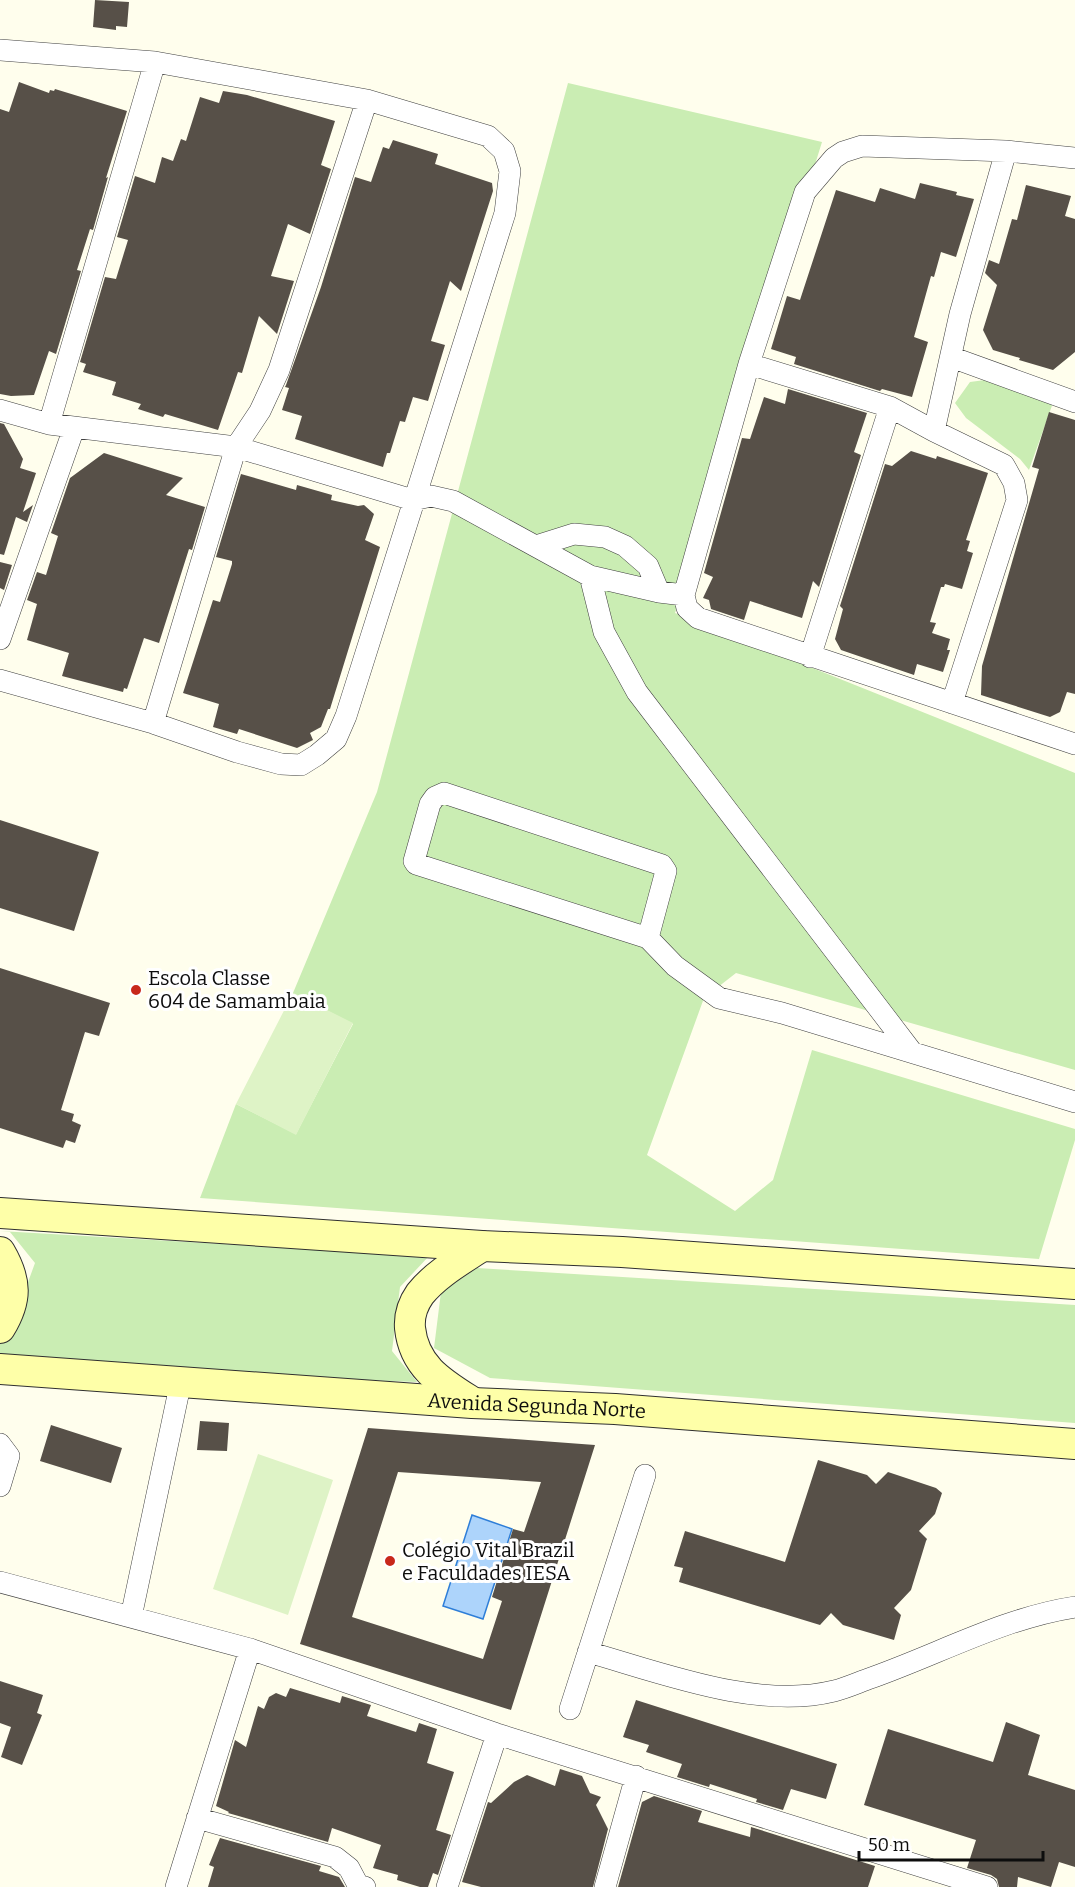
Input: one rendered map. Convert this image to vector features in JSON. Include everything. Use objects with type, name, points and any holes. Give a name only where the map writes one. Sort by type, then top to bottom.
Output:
[{"type":"main road","points":[[0,1213],[482,1246],[622,1251],[1075,1284]]},
{"type":"main road","points":[[472,1403],[442,1383],[421,1362],[411,1340],[410,1317],[420,1295],[434,1281],[482,1246]]},
{"type":"main road","points":[[0,1252],[8,1265],[13,1286],[10,1311],[0,1328]]},
{"type":"main road","name":"Avenida Segunda Norte","points":[[0,1369],[472,1403],[615,1409],[1075,1444]]},
{"type":"street","points":[[0,50],[155,62],[367,100],[488,136],[504,151],[510,171],[505,213],[346,716],[336,739],[301,765],[281,764],[237,752],[153,723],[0,680]]},
{"type":"street","points":[[49,424],[155,62]]},
{"type":"street","points":[[153,723],[236,447],[260,411],[279,370],[367,100]]},
{"type":"street","points":[[1075,158],[1006,151],[862,146],[843,152],[834,158],[805,192],[749,364],[684,596],[687,608],[698,618],[1075,744]]},
{"type":"street","points":[[934,431],[960,314],[1006,151]]},
{"type":"street","points":[[951,357],[1075,402]]},
{"type":"street","points":[[749,364],[890,407],[1004,465],[1014,483],[1017,500],[952,704]]},
{"type":"street","points":[[810,657],[890,407]]},
{"type":"street","points":[[0,410],[49,424],[74,428],[236,447],[413,500],[431,496],[453,501],[590,576],[684,596]]},
{"type":"street","points":[[0,639],[74,428]]},
{"type":"street","points":[[536,546],[574,534],[605,537],[625,546],[648,566],[659,592]]},
{"type":"street","points":[[590,576],[604,632],[637,692],[912,1052]]},
{"type":"street","points":[[648,938],[666,871],[662,865],[444,793],[435,797],[430,804],[414,861],[416,864],[648,938],[675,966],[719,998],[782,1012],[1075,1102]]},
{"type":"street","points":[[131,1617],[180,1381]]},
{"type":"street","points":[[0,1444],[9,1456],[0,1486]]},
{"type":"street","points":[[570,1709],[645,1474]]},
{"type":"street","points":[[0,1582],[250,1649],[497,1734],[987,1887]]},
{"type":"street","points":[[588,1652],[690,1681],[746,1693],[786,1696],[833,1691],[905,1667],[1019,1619],[1075,1607]]},
{"type":"street","points":[[176,1887],[250,1649]]},
{"type":"street","points":[[447,1887],[497,1734]]},
{"type":"street","points":[[605,1887],[636,1776]]},
{"type":"street","points":[[197,1818],[335,1857],[349,1868],[360,1886]]},
{"type":"green space","points":[[568,83],[822,142],[675,613],[1075,773],[1075,1070],[736,973],[704,998],[647,1155],[735,1211],[773,1180],[812,1050],[1075,1129],[1075,1140],[1039,1259],[200,1198],[236,1104],[296,1134],[353,1024],[293,993],[377,792]]},
{"type":"green space","points":[[985,380],[1054,400],[1029,470],[1020,459],[966,418],[955,403],[970,382]]},
{"type":"green space","points":[[293,993],[353,1023],[296,1135],[236,1104]]},
{"type":"green space","points":[[0,1231],[429,1256],[400,1287],[392,1351],[417,1382],[246,1376],[0,1359],[0,1338],[12,1326],[35,1263],[10,1232]]},
{"type":"green space","points":[[477,1268],[1075,1305],[1075,1423],[490,1378],[434,1348],[441,1292]]},
{"type":"green space","points":[[258,1454],[333,1480],[288,1615],[213,1589]]},
{"type":"water","points":[[472,1515],[512,1529],[483,1619],[443,1606]]},
{"type":"building","points":[[95,0],[129,2],[127,27],[116,26],[116,30],[93,27]]},
{"type":"building","points":[[19,82],[49,93],[50,90],[55,89],[127,111],[93,230],[90,229],[77,270],[81,271],[56,354],[49,351],[34,395],[11,396],[0,394],[0,109],[9,112]]},
{"type":"building","points":[[223,91],[247,95],[335,121],[321,165],[331,169],[310,234],[288,224],[271,276],[294,281],[277,334],[259,316],[242,373],[238,372],[218,430],[165,414],[163,417],[138,409],[141,404],[112,395],[116,382],[83,372],[86,364],[80,362],[105,277],[116,279],[128,240],[117,237],[135,176],[155,183],[162,157],[173,161],[181,139],[186,141],[200,97],[219,103]]},
{"type":"building","points":[[393,140],[438,154],[435,164],[492,183],[493,191],[461,291],[450,281],[431,341],[445,345],[428,401],[413,397],[405,422],[400,421],[383,467],[295,439],[302,416],[282,410],[289,388],[285,387],[321,287],[355,177],[371,182],[383,147],[389,149]]},
{"type":"building","points":[[920,183],[957,192],[956,195],[974,199],[956,257],[941,252],[934,277],[931,276],[914,337],[928,342],[912,397],[882,389],[880,391],[794,364],[796,357],[771,349],[787,296],[800,300],[836,190],[875,202],[880,188],[915,199]]},
{"type":"building","points":[[1026,185],[1071,196],[1065,216],[1075,219],[1075,352],[1053,370],[993,350],[983,330],[997,285],[985,273],[989,260],[999,264],[1012,219],[1017,220]]},
{"type":"building","points":[[788,389],[867,413],[854,452],[861,455],[819,587],[813,581],[802,618],[750,601],[744,620],[711,609],[709,600],[703,598],[713,577],[704,573],[742,438],[750,439],[764,397],[785,404]]},
{"type":"building","points":[[1049,412],[1075,420],[1075,694],[1067,692],[1060,712],[1050,717],[981,695],[982,666],[1039,469],[1032,467]]},
{"type":"building","points":[[0,423],[4,424],[23,459],[20,468],[36,473],[23,512],[33,505],[27,522],[16,517],[4,555],[0,554]]},
{"type":"building","points":[[911,451],[936,459],[937,456],[988,473],[966,540],[970,541],[967,551],[973,553],[962,589],[945,584],[941,587],[930,622],[936,623],[932,633],[950,639],[947,650],[950,650],[943,672],[917,664],[914,675],[841,650],[835,639],[843,609],[840,606],[885,464],[892,466]]},
{"type":"building","points":[[104,453],[183,478],[166,495],[205,507],[159,643],[144,638],[127,689],[124,688],[123,692],[62,676],[69,653],[27,640],[37,604],[27,600],[37,572],[46,575],[58,536],[51,533],[70,478]]},
{"type":"building","points":[[241,474],[296,490],[297,485],[332,495],[331,500],[358,506],[364,505],[374,514],[365,540],[380,547],[330,709],[321,727],[310,733],[313,740],[297,748],[239,729],[237,734],[213,727],[219,704],[183,693],[213,600],[220,602],[232,564],[232,561],[216,557]]},
{"type":"building","points":[[0,562],[12,565],[4,590],[0,588]]},
{"type":"building","points":[[0,820],[99,852],[74,931],[0,908]]},
{"type":"building","points":[[0,968],[110,1003],[99,1036],[85,1032],[61,1110],[74,1114],[72,1121],[81,1125],[75,1143],[66,1140],[63,1148],[0,1128]]},
{"type":"building","points":[[200,1421],[229,1423],[227,1451],[197,1450]]},
{"type":"building","points":[[51,1425],[122,1448],[111,1483],[40,1461]]},
{"type":"building","points":[[368,1428],[595,1445],[511,1710],[300,1644]],"holes":[[[398,1472],[541,1482],[524,1532],[513,1529],[492,1597],[502,1601],[483,1659],[352,1617]]]},
{"type":"building","points":[[818,1460],[867,1475],[876,1484],[888,1472],[936,1488],[942,1493],[935,1514],[919,1531],[927,1539],[911,1590],[894,1608],[901,1615],[894,1640],[843,1625],[831,1613],[820,1625],[679,1582],[683,1568],[674,1566],[685,1531],[785,1562]]},
{"type":"building","points":[[0,1681],[43,1695],[37,1713],[42,1715],[22,1765],[1,1757],[11,1727],[0,1723]]},
{"type":"building","points":[[290,1688],[340,1703],[342,1696],[371,1705],[367,1716],[416,1732],[419,1723],[437,1729],[427,1763],[454,1772],[436,1830],[451,1835],[438,1875],[433,1873],[428,1887],[397,1880],[398,1875],[373,1868],[381,1845],[332,1828],[328,1842],[228,1813],[216,1806],[235,1740],[246,1747],[258,1706],[264,1709],[269,1697],[276,1693],[286,1697]]},
{"type":"building","points":[[636,1700],[837,1764],[826,1799],[791,1789],[783,1810],[710,1784],[709,1787],[677,1777],[682,1764],[646,1752],[649,1745],[623,1737]]},
{"type":"building","points":[[1006,1722],[1040,1735],[1028,1775],[1075,1790],[1075,1867],[1059,1862],[1051,1887],[1018,1877],[1017,1887],[999,1887],[997,1879],[991,1875],[967,1868],[976,1840],[864,1805],[888,1729],[993,1762]]},
{"type":"building","points":[[560,1769],[582,1776],[590,1793],[601,1797],[596,1805],[608,1829],[593,1887],[481,1887],[462,1882],[488,1802],[491,1803],[514,1782],[527,1775],[555,1786]]},
{"type":"building","points":[[654,1796],[702,1811],[698,1822],[750,1837],[751,1827],[875,1866],[868,1887],[618,1887],[642,1802]]},
{"type":"building","points":[[220,1838],[321,1866],[319,1871],[339,1877],[345,1887],[208,1887],[214,1867],[209,1865]]},
{"type":"place","name":"Escola Classe 604 de Samambaia","points":[[136,990]]},
{"type":"place","name":"Colégio Vital Brazil e Faculdades IESA","points":[[390,1561]]}]
